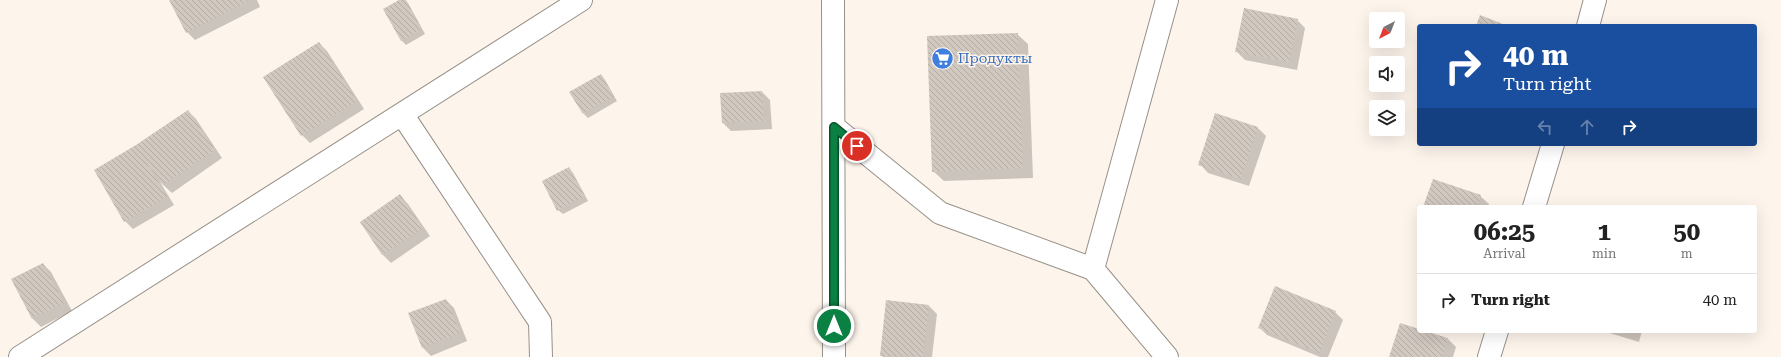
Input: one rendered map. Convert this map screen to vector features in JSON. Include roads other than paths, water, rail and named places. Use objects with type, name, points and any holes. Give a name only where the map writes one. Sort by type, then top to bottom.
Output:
[{"type":"street","points":[[20,357],[581,0]]},
{"type":"street","points":[[833,0],[834,357]]},
{"type":"street","points":[[1093,269],[1167,0]]},
{"type":"street","points":[[1589,24],[1595,0]]},
{"type":"street","points":[[402,114],[540,322],[541,357]]},
{"type":"street","points":[[834,127],[940,213],[1093,269],[1167,357]]},
{"type":"street","points":[[1535,205],[1552,146]]},
{"type":"street","points":[[1489,357],[1496,333]]},
{"type":"place","name":"Продукты","points":[[943,58]]}]
